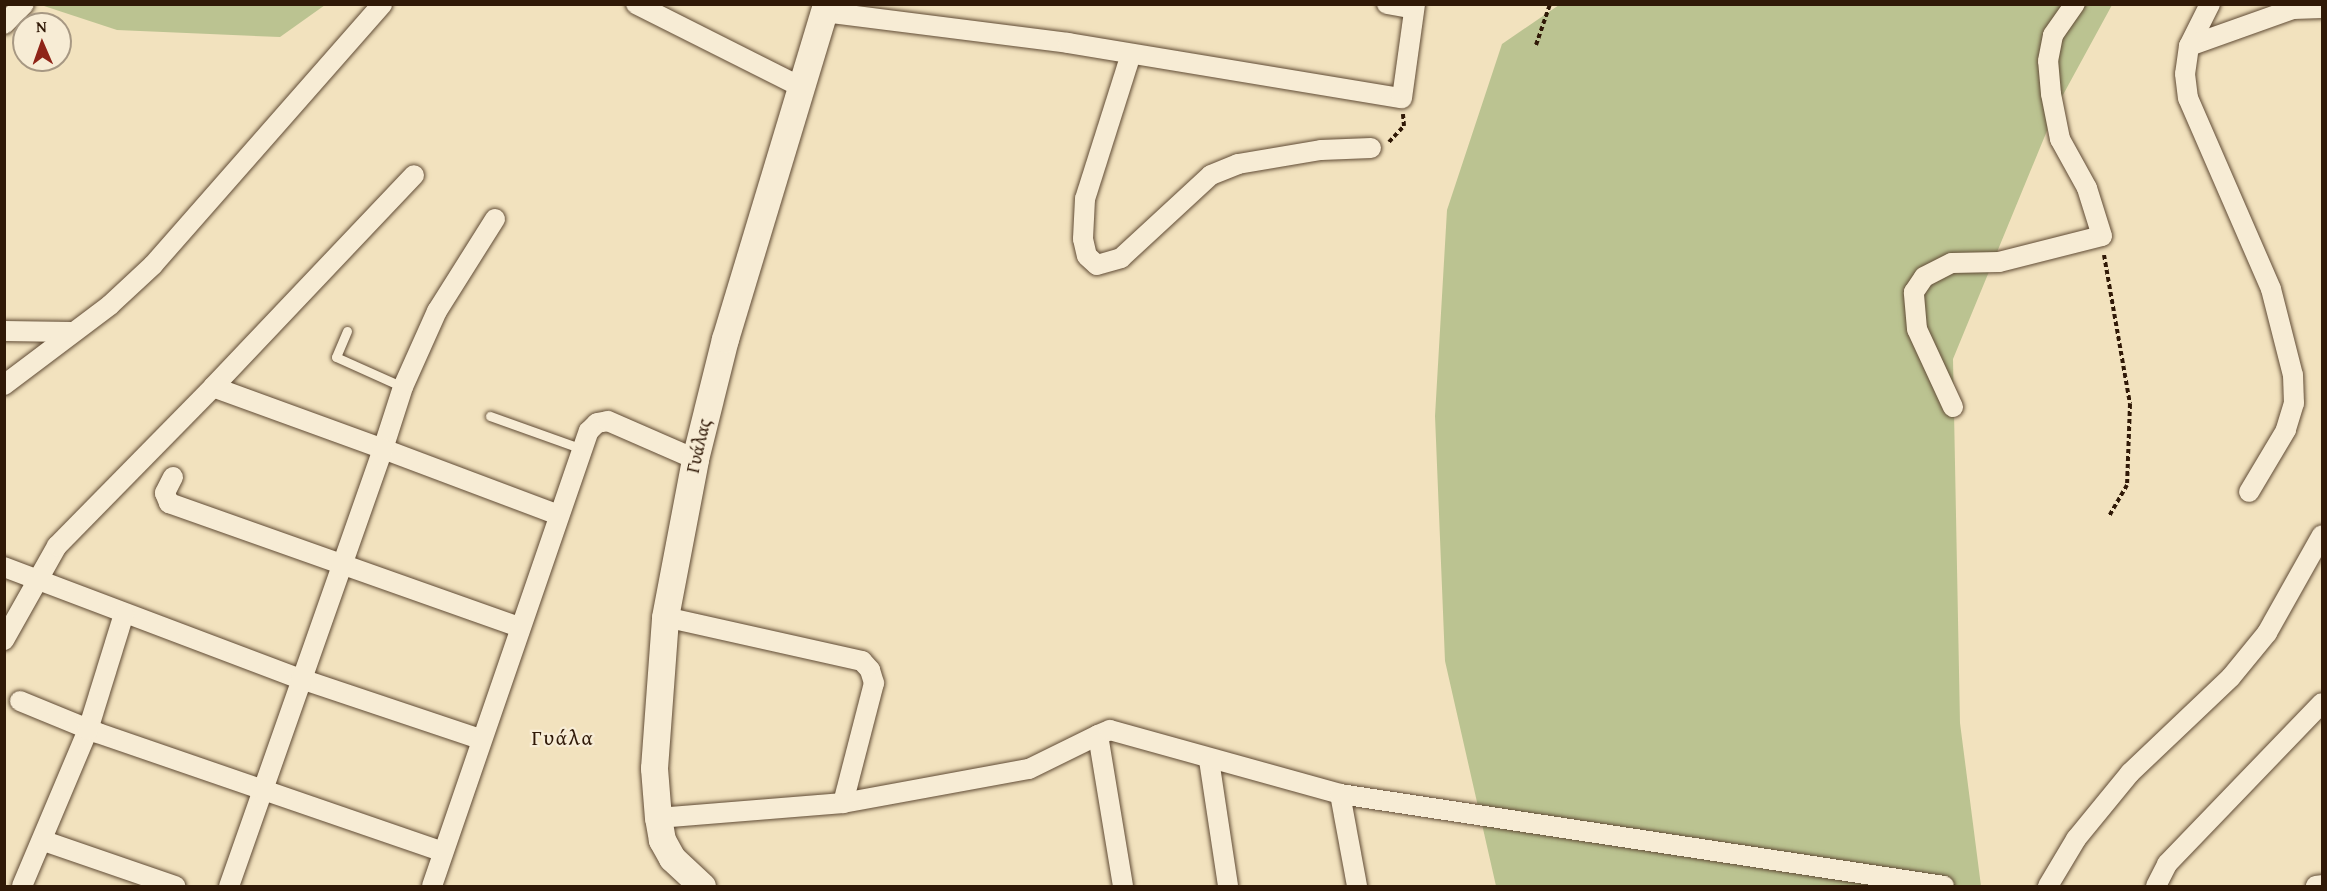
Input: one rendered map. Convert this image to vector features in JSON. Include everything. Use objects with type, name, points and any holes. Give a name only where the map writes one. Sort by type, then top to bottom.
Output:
[{"type":"street","points":[[4,24],[24,4]]},
{"type":"street","points":[[4,385],[110,305],[153,265],[381,4]]},
{"type":"street","points":[[636,4],[801,87]]},
{"type":"street","points":[[825,8],[1402,98],[1415,7],[1387,4]]},
{"type":"street","points":[[1953,407],[1917,329],[1914,292],[1924,277],[1952,263],[2009,260],[2102,236],[2087,188],[2060,139],[2051,94],[2048,61],[2053,35],[2075,4]]},
{"type":"street","points":[[2210,4],[2189,46],[2185,74],[2188,98],[2271,289],[2293,375],[2294,403],[2286,429],[2249,492]]},
{"type":"street","name":"Γυάλας","points":[[702,886],[672,858],[662,840],[658,818],[654,768],[665,617],[695,459],[725,339],[825,8]]},
{"type":"street","points":[[2189,46],[2293,9],[2322,8]]},
{"type":"street","points":[[1131,54],[1085,199],[1083,239],[1087,256],[1097,265],[1121,258],[1211,175],[1238,164],[1321,150],[1371,148]]},
{"type":"street","points":[[4,640],[34,581],[57,546],[213,387],[414,174]]},
{"type":"street","points":[[229,886],[403,387],[437,311],[495,219]]},
{"type":"street","points":[[4,331],[72,332]]},
{"type":"street","points":[[213,387],[559,515]]},
{"type":"street","points":[[432,886],[480,739],[589,431],[597,423],[608,421],[695,459]]},
{"type":"street","points":[[173,477],[165,493],[170,503],[519,627]]},
{"type":"street","points":[[2048,886],[2076,839],[2130,773],[2231,677],[2266,633],[2322,535]]},
{"type":"street","points":[[4,567],[34,581],[301,679],[480,739]]},
{"type":"street","points":[[22,886],[45,841],[88,730],[124,614]]},
{"type":"street","points":[[665,617],[862,661],[870,670],[874,683],[843,803]]},
{"type":"street","points":[[20,701],[88,730],[263,787],[443,852]]},
{"type":"street","points":[[2156,886],[2167,864],[2322,703]]},
{"type":"street","points":[[658,818],[843,803],[1029,769],[1110,730],[1127,733],[1209,760],[1340,794],[1944,886]]},
{"type":"street","points":[[1098,735],[1123,886],[1118,886]]},
{"type":"street","points":[[1209,760],[1228,886]]},
{"type":"street","points":[[1340,794],[1357,886]]},
{"type":"street","points":[[45,841],[175,886]]},
{"type":"street","points":[[2316,886],[2322,885]]},
{"type":"lane","points":[[347,331],[336,357],[403,387]]},
{"type":"lane","points":[[490,416],[582,448]]},
{"type":"path","points":[[1536,45],[1550,4]]},
{"type":"path","points":[[1371,148],[1392,141],[1404,126],[1402,98]]},
{"type":"path","points":[[2102,236],[2114,328],[2130,404],[2127,485],[2109,516]]},
{"type":"green space","points":[[41,5],[325,5],[280,37],[117,30],[72,15],[72,12],[62,12]]},
{"type":"green space","points":[[1559,5],[2112,5],[2058,104],[1953,359],[1960,723],[1981,886],[1496,886],[1445,661],[1435,416],[1447,210],[1502,44]]},
{"type":"district","name":"Γυάλα","points":[[563,738]]}]
